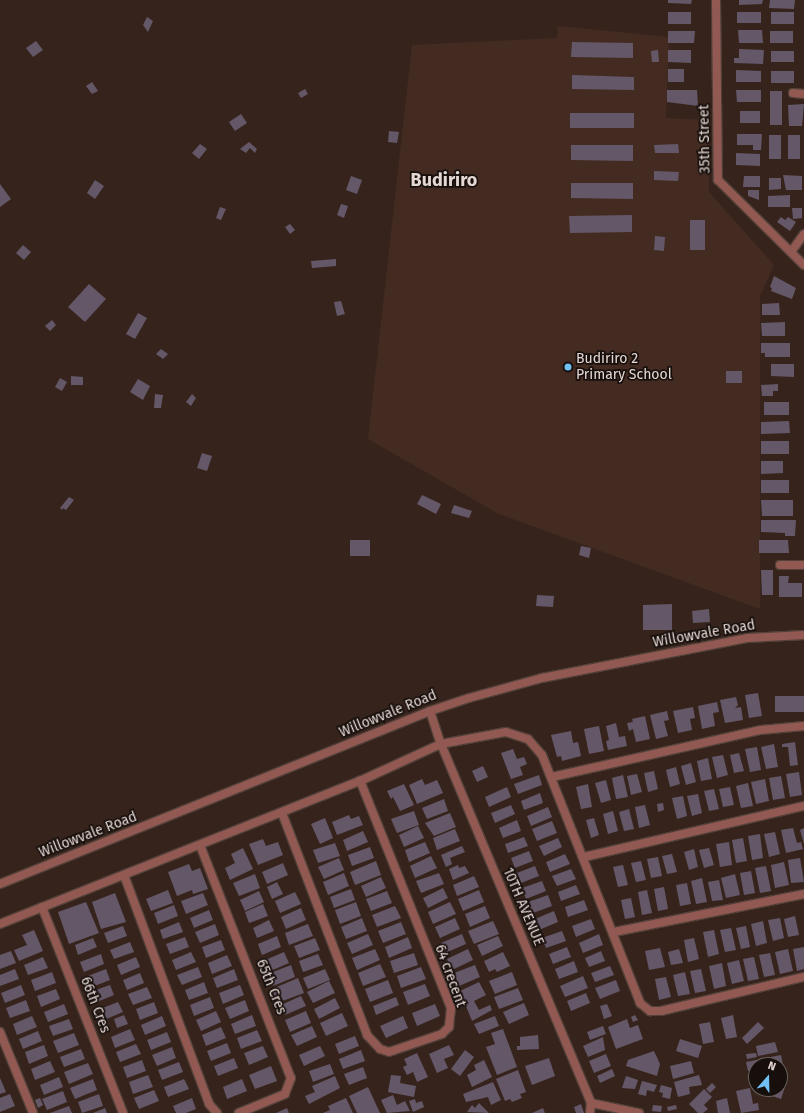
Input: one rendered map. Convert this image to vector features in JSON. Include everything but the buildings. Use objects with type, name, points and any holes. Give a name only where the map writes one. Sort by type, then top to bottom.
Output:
[{"type":"street","name":"35th Street","points":[[716,0],[718,180],[804,265]]},
{"type":"street","points":[[793,93],[804,94]]},
{"type":"street","points":[[791,252],[804,234]]},
{"type":"street","points":[[780,565],[804,565]]},
{"type":"street","name":"Willowvale Road","points":[[0,884],[430,711],[542,678],[748,638],[804,635]]},
{"type":"street","name":"10TH AVENUE","points":[[430,711],[441,744],[591,1104],[590,1113]]},
{"type":"street","points":[[552,777],[761,730],[804,726]]},
{"type":"street","points":[[0,924],[282,813],[360,781],[441,744],[494,733],[516,734],[535,745],[552,777],[614,932],[640,1003],[650,1011],[668,1009],[804,977]]},
{"type":"street","name":"64 crecent","points":[[282,813],[367,1035],[380,1049],[389,1052],[442,1034],[449,1027],[450,1008],[360,781]]},
{"type":"street","points":[[584,858],[804,806]]},
{"type":"street","name":"65th Cres","points":[[200,845],[291,1078],[285,1094],[239,1113]]},
{"type":"street","points":[[124,875],[209,1104],[216,1113]]},
{"type":"street","points":[[614,932],[804,894]]},
{"type":"street","name":"66th Cres","points":[[42,907],[123,1113]]},
{"type":"street","points":[[0,1032],[33,1113]]},
{"type":"street","points":[[591,1104],[639,1113]]},
{"type":"shaded area","name":"Budiriro 2 Primary School","points":[[558,26],[669,37],[666,118],[709,120],[709,192],[774,265],[760,296],[760,609],[499,514],[368,439],[412,45],[557,38]]},
{"type":"place","name":"Budiriro 2 Primary School","points":[[568,367]]},
{"type":"district","name":"Budiriro","points":[[444,180]]}]
